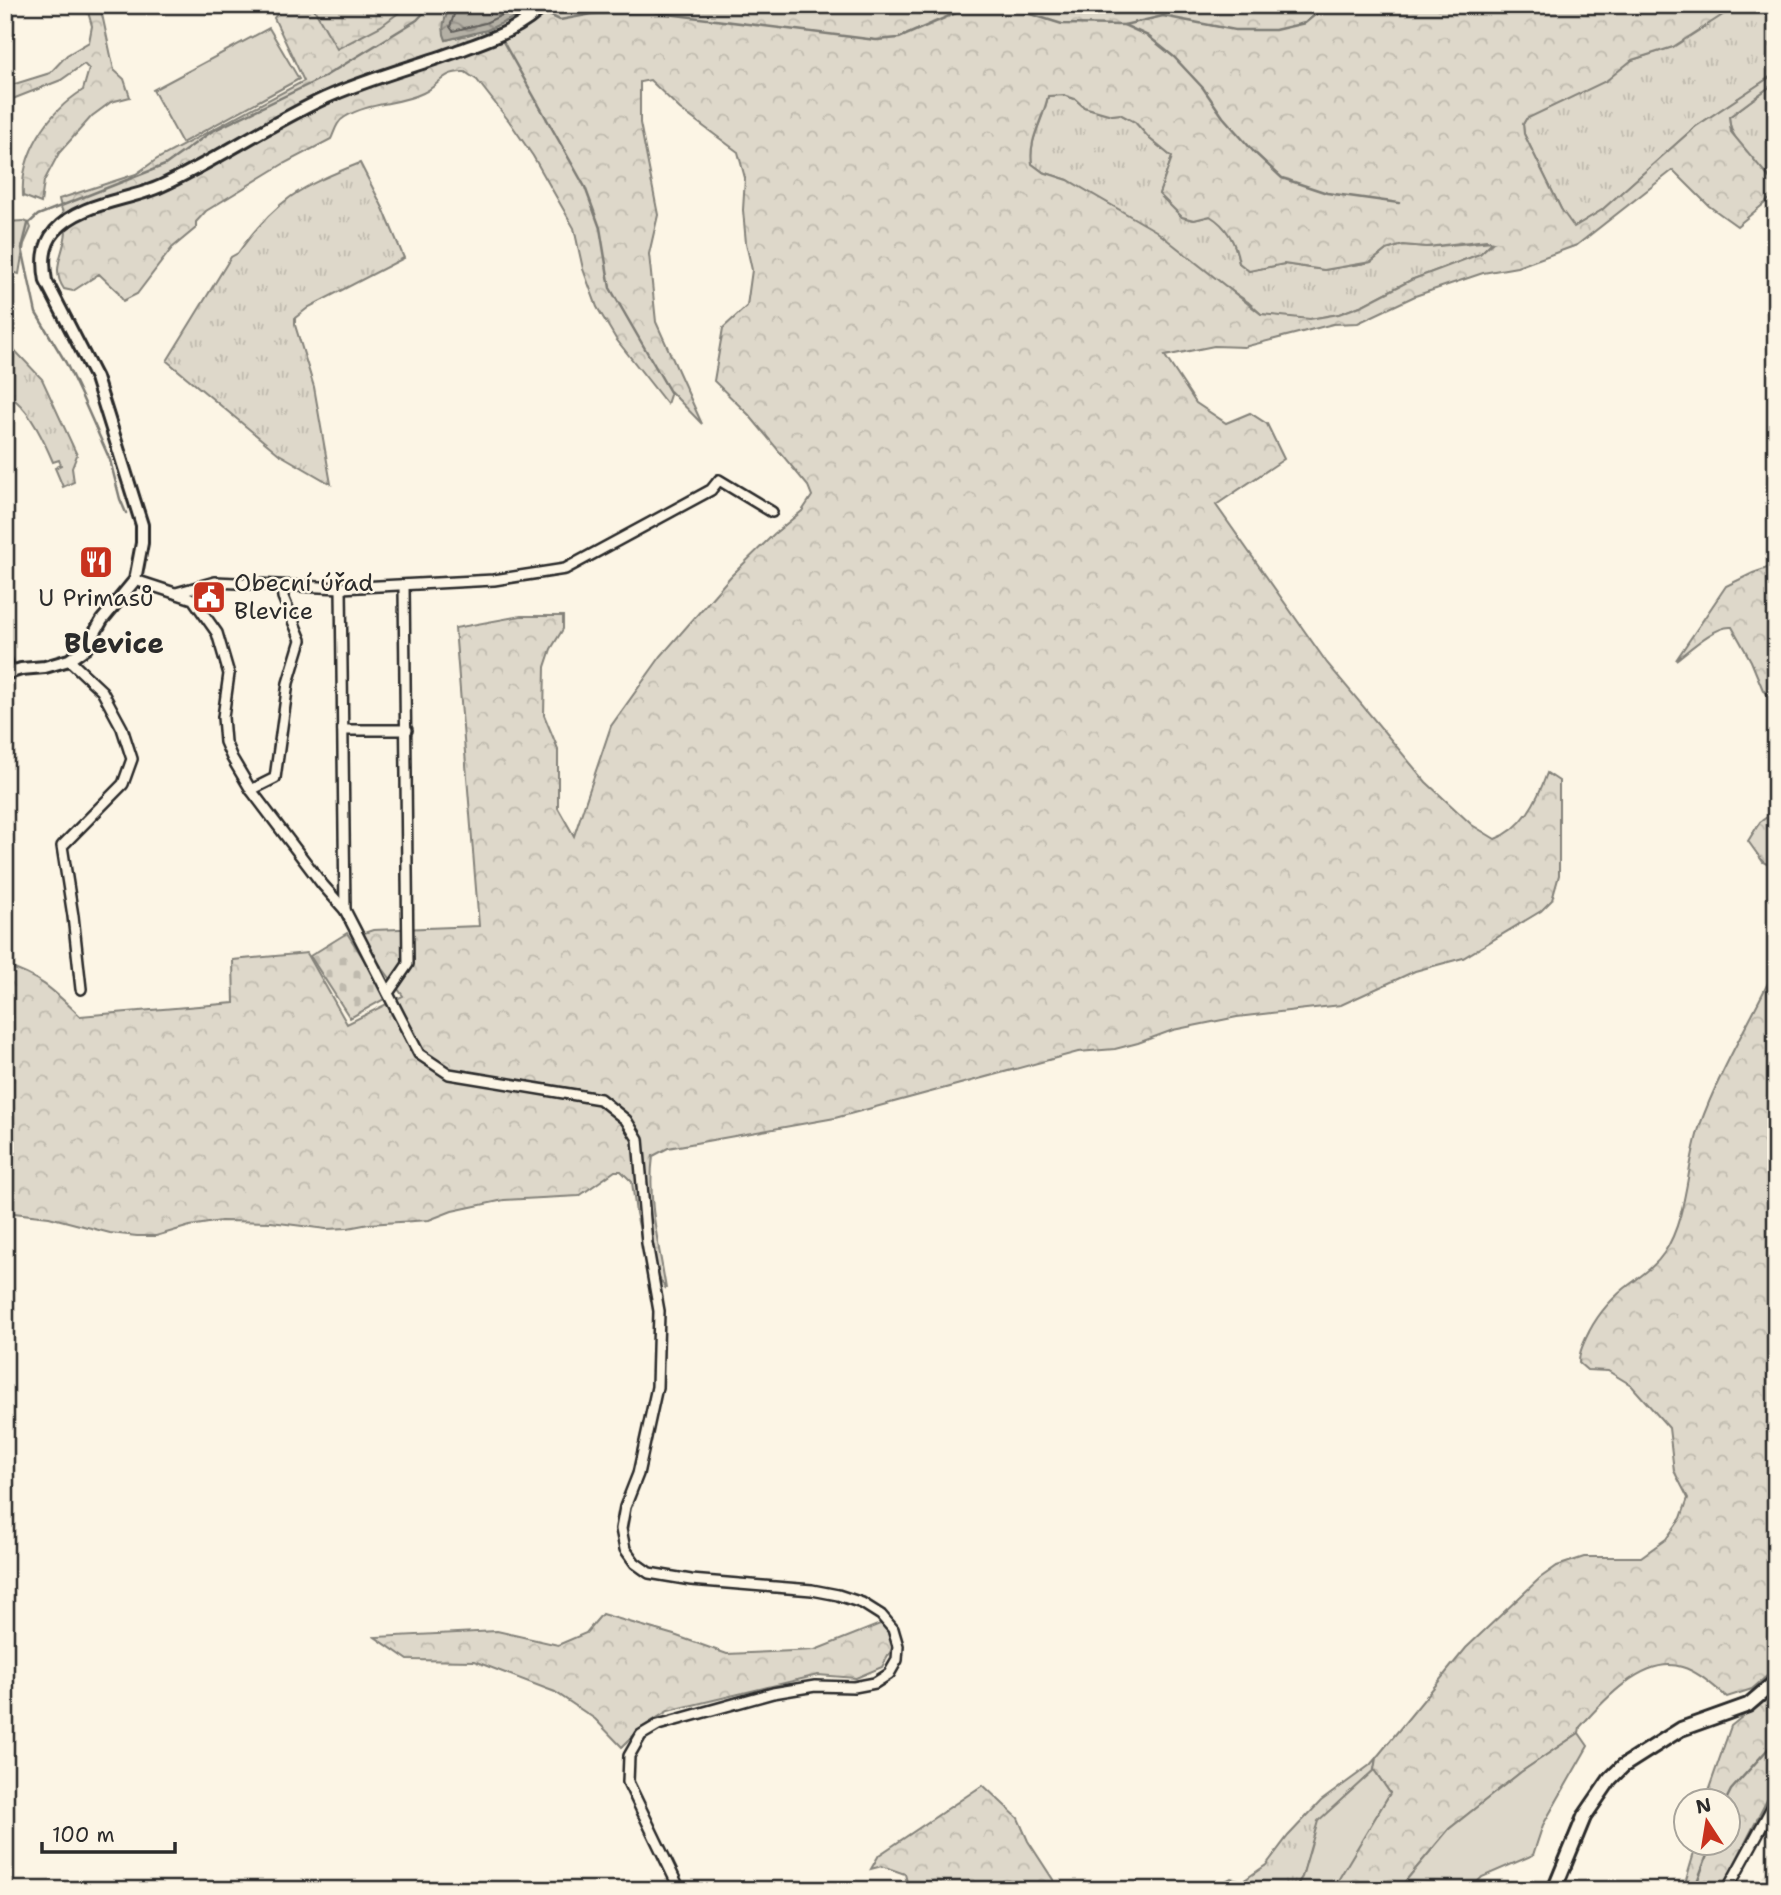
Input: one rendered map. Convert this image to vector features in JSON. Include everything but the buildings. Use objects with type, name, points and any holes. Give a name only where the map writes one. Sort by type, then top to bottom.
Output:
[{"type":"main road","points":[[1554,1890],[1584,1817],[1610,1779],[1623,1766],[1681,1729],[1738,1710],[1776,1681]]},
{"type":"street","points":[[5,656],[8,673],[69,660],[86,648],[102,620],[135,580],[142,543],[142,525],[96,378],[46,281],[43,264],[47,245],[54,232],[66,221],[83,212],[163,185],[326,98],[493,38],[523,23],[544,5]]},
{"type":"street","points":[[176,593],[215,582],[341,588],[494,580],[565,569],[700,496],[719,480],[772,512]]},
{"type":"street","points":[[135,580],[193,599],[217,633],[229,674],[223,717],[225,742],[251,790],[345,910],[419,1054],[449,1074],[600,1099],[626,1120],[638,1139],[647,1243],[659,1311],[657,1387],[638,1474],[625,1507],[621,1529],[625,1549],[635,1563],[649,1573],[660,1575],[838,1595],[862,1603],[881,1615],[888,1621],[895,1635],[898,1653],[894,1667],[889,1674],[875,1683],[854,1687],[815,1686],[773,1693],[658,1725],[641,1735],[629,1756],[628,1782],[680,1890]]},
{"type":"street","points":[[388,993],[408,964],[404,585]]},
{"type":"street","points":[[251,790],[275,778],[288,683],[301,640],[283,597],[282,587]]},
{"type":"street","points":[[341,588],[345,910]]},
{"type":"street","points":[[69,660],[102,691],[121,728],[132,759],[123,784],[62,846],[81,989]]},
{"type":"street","points":[[343,730],[407,730]]},
{"type":"street","points":[[1727,1890],[1776,1800]]},
{"type":"shaded area","points":[[1776,1859],[1776,1880],[1769,1890],[1752,1890]]},
{"type":"green space","points":[[86,5],[100,5],[114,70],[124,79],[130,97],[111,102],[92,116],[59,153],[44,181],[41,203],[23,196],[23,180],[31,150],[58,110],[83,90],[89,69],[84,64],[61,80],[5,102],[5,87],[50,73],[67,55],[89,42],[92,26]]},
{"type":"green space","points":[[288,5],[451,5],[445,19],[446,40],[487,30],[534,8],[535,5],[1738,5],[1673,47],[1632,60],[1606,81],[1526,119],[1523,124],[1524,134],[1561,209],[1574,227],[1602,210],[1695,127],[1776,73],[1776,82],[1729,117],[1731,132],[1776,186],[1776,194],[1737,226],[1709,206],[1673,170],[1577,245],[1517,267],[1483,273],[1415,296],[1358,323],[1333,324],[1244,347],[1214,346],[1165,356],[1196,403],[1226,423],[1250,413],[1267,424],[1284,459],[1216,505],[1327,663],[1426,782],[1472,825],[1495,839],[1514,828],[1528,813],[1547,773],[1559,781],[1559,875],[1552,900],[1541,911],[1463,958],[1415,971],[1341,1005],[1237,1017],[1173,1030],[1115,1049],[1078,1052],[835,1118],[668,1148],[653,1156],[652,1173],[655,1222],[666,1289],[646,1257],[632,1182],[621,1171],[615,1171],[579,1196],[504,1200],[452,1211],[429,1220],[348,1228],[326,1229],[271,1222],[221,1221],[156,1236],[137,1236],[110,1233],[49,1217],[5,1212],[5,966],[46,986],[80,1016],[234,1003],[233,960],[307,953],[347,1024],[403,996],[358,935],[373,930],[479,926],[455,628],[521,616],[563,616],[563,629],[551,649],[545,667],[544,715],[558,749],[558,808],[574,836],[611,726],[661,656],[731,576],[802,511],[812,496],[808,486],[749,415],[714,381],[723,328],[747,306],[752,270],[743,210],[745,178],[738,152],[680,109],[650,80],[640,82],[640,123],[658,215],[649,254],[656,322],[702,424],[671,392],[667,404],[616,339],[597,307],[583,269],[574,228],[533,156],[509,121],[477,80],[465,72],[446,76],[429,90],[414,97],[354,112],[342,119],[331,139],[283,164],[206,211],[196,222],[196,228],[172,248],[137,294],[123,301],[117,291],[99,274],[73,291],[64,289],[58,266],[66,228],[59,199],[136,174],[157,159],[304,81],[274,18]],"holes":[[[1063,95],[1075,99],[1084,107],[1112,115],[1120,114],[1135,122],[1172,157],[1159,194],[1182,217],[1194,220],[1210,216],[1222,225],[1236,249],[1239,263],[1249,271],[1284,264],[1324,270],[1371,262],[1386,250],[1403,245],[1427,247],[1486,240],[1493,242],[1480,254],[1411,280],[1363,305],[1339,314],[1310,319],[1261,314],[1156,231],[1068,180],[1043,172],[1032,164],[1032,146],[1048,96]]]},
{"type":"green space","points":[[327,5],[409,5],[381,26],[337,49],[314,9]]},
{"type":"green space","points":[[1628,5],[1776,5],[1776,73],[1695,127],[1602,210],[1574,227],[1565,217],[1524,134],[1523,124],[1526,119],[1632,60],[1672,47]]},
{"type":"green space","points":[[269,28],[299,79],[182,143],[153,90]]},
{"type":"green space","points":[[1776,82],[1776,183],[1740,145],[1734,136],[1729,117]]},
{"type":"green space","points":[[1063,95],[1075,99],[1084,107],[1112,115],[1120,114],[1135,122],[1172,157],[1159,194],[1182,217],[1194,220],[1211,216],[1217,220],[1230,236],[1239,263],[1249,271],[1284,264],[1324,270],[1371,262],[1386,250],[1403,245],[1427,247],[1493,241],[1480,254],[1411,280],[1363,305],[1339,314],[1294,319],[1261,314],[1248,302],[1068,180],[1043,172],[1032,164],[1032,146],[1048,96]]},
{"type":"green space","points":[[360,163],[404,258],[309,307],[295,318],[314,387],[331,484],[279,454],[167,361],[231,257],[238,253],[277,207],[305,188]]},
{"type":"green space","points":[[5,222],[29,223],[31,228],[24,244],[19,274],[5,270]]},
{"type":"green space","points":[[5,340],[42,379],[77,455],[72,468],[74,482],[63,487],[55,468],[61,465],[59,460],[53,462],[27,413],[15,400],[5,404]]},
{"type":"green space","points":[[1776,565],[1776,700],[1763,690],[1732,627],[1711,634],[1676,660],[1726,586]]},
{"type":"green space","points":[[1776,811],[1776,869],[1763,862],[1748,841],[1760,822]]},
{"type":"green space","points":[[347,933],[388,997],[350,1018],[310,956]]},
{"type":"green space","points":[[1776,959],[1776,1668],[1752,1689],[1727,1697],[1700,1676],[1682,1667],[1668,1665],[1639,1674],[1600,1705],[1580,1727],[1579,1733],[1521,1772],[1449,1829],[1398,1890],[1330,1890],[1390,1793],[1374,1770],[1376,1758],[1466,1648],[1540,1578],[1557,1566],[1584,1557],[1641,1557],[1666,1539],[1681,1518],[1688,1498],[1674,1471],[1669,1428],[1631,1385],[1608,1371],[1587,1370],[1579,1363],[1580,1356],[1582,1347],[1602,1311],[1619,1293],[1656,1263],[1672,1239],[1678,1224],[1700,1125],[1724,1069],[1771,977]]},
{"type":"green space","points":[[602,1614],[727,1654],[815,1650],[885,1622],[893,1647],[882,1667],[856,1678],[818,1675],[668,1711],[641,1728],[622,1747],[595,1719],[555,1692],[474,1661],[408,1660],[375,1637],[497,1631],[558,1645],[586,1633]]},
{"type":"green space","points":[[1776,1689],[1776,1789],[1768,1798],[1742,1849],[1742,1786],[1710,1786],[1731,1726]]},
{"type":"green space","points":[[1579,1733],[1588,1746],[1543,1825],[1533,1855],[1482,1877],[1470,1890],[1398,1890],[1449,1829],[1521,1772]]},
{"type":"green space","points":[[1376,1758],[1374,1770],[1319,1821],[1302,1877],[1294,1890],[1231,1890],[1224,1882],[1231,1878],[1243,1881],[1266,1865],[1288,1836],[1321,1801]]},
{"type":"green space","points":[[1374,1770],[1390,1793],[1334,1887],[1330,1890],[1294,1890],[1302,1877],[1318,1821]]},
{"type":"green space","points":[[983,1785],[1018,1818],[1028,1841],[1054,1881],[1066,1890],[909,1890],[905,1874],[882,1866],[871,1869],[879,1855]]},
{"type":"green space","points":[[1693,1856],[1738,1856],[1721,1890],[1683,1890]]},
{"type":"water","points":[[451,5],[535,5],[534,8],[487,30],[446,40],[443,27]]},
{"type":"waterway","points":[[126,513],[110,460],[82,397],[66,363],[36,313],[22,248],[28,224],[38,215],[165,165],[211,132],[322,78],[417,20],[431,5]]},
{"type":"waterway","points":[[541,11],[560,20],[592,14],[651,12],[876,40],[899,38],[974,5]]},
{"type":"waterway","points":[[1001,5],[1062,24],[1124,25],[1163,16],[1235,30],[1275,30],[1305,23],[1327,5]]},
{"type":"waterway","points":[[1124,25],[1148,36],[1174,57],[1203,88],[1223,117],[1253,151],[1282,178],[1327,193],[1399,203]]},
{"type":"waterway","points":[[501,38],[585,187],[600,228],[610,288],[670,392]]},
{"type":"waterway","points":[[1735,1786],[1776,1740]]},
{"type":"waterway","points":[[1694,1890],[1707,1856]]},
{"type":"railway","points":[[1761,1890],[1776,1869]]},
{"type":"place","name":"U Primasů","points":[[96,562]]},
{"type":"place","name":"Obecní úřad Blevice","points":[[209,597]]},
{"type":"district","name":"Blevice","points":[[114,643]]}]
